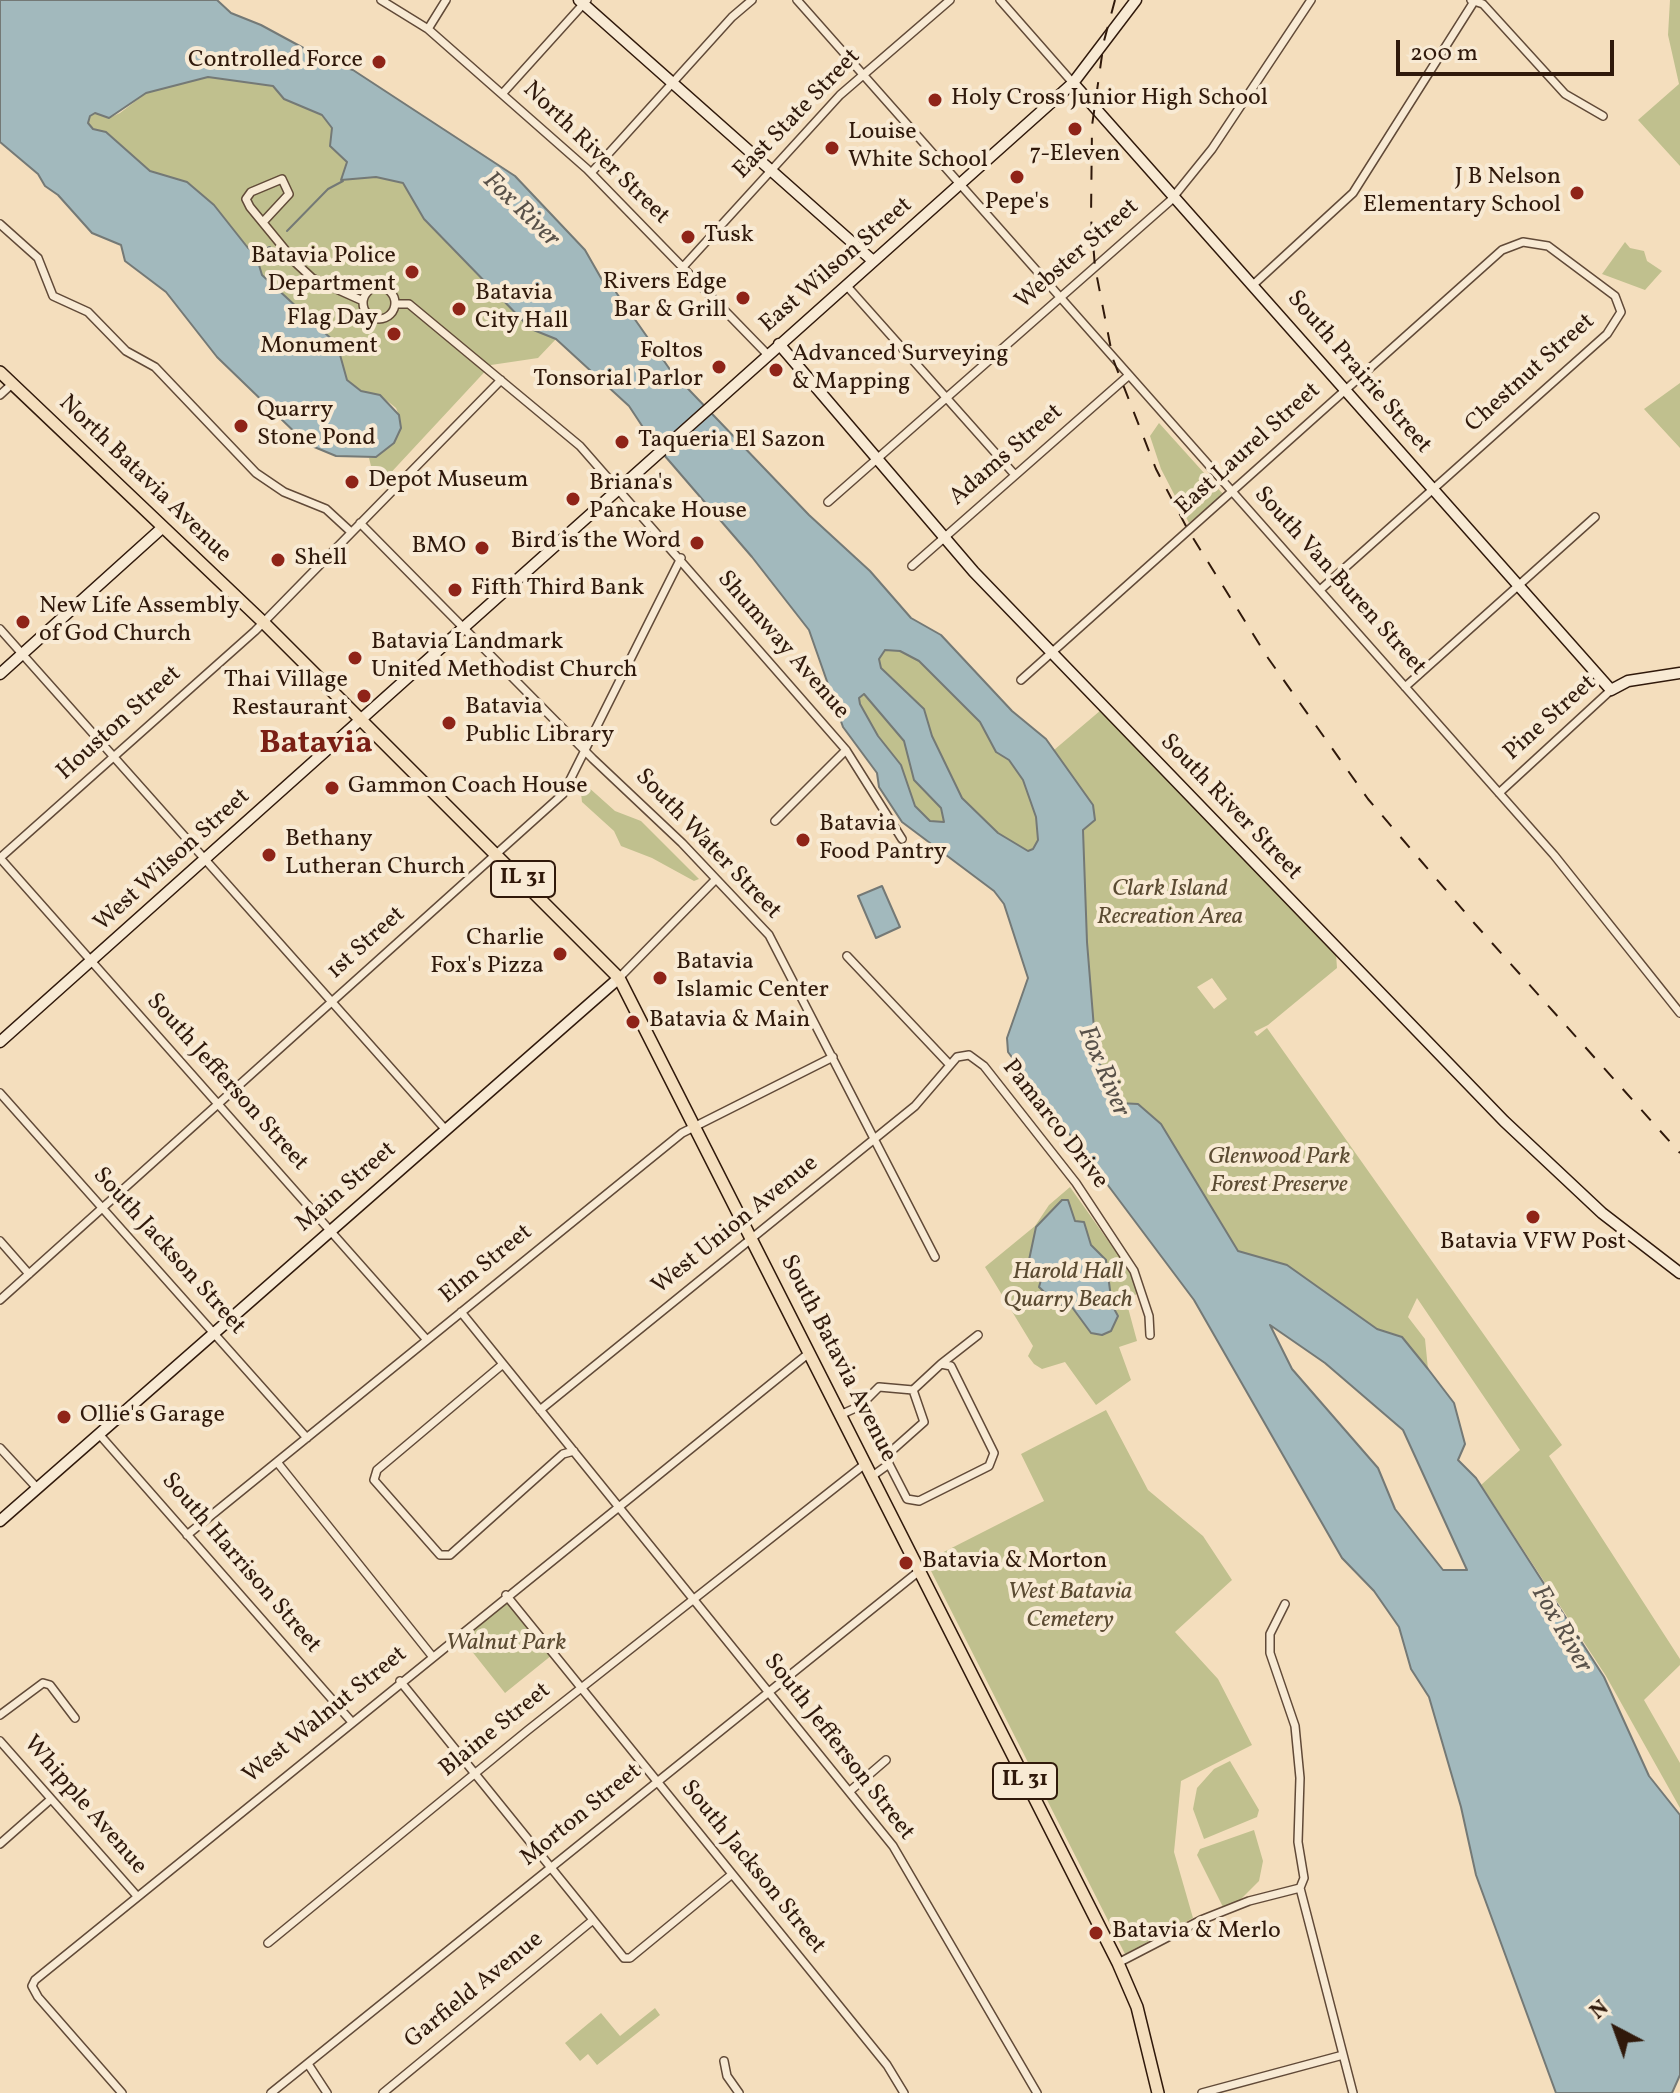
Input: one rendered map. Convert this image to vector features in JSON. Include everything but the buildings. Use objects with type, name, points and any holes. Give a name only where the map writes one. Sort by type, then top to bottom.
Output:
[{"type":"main road","name":"East Wilson Street","points":[[657,453],[1073,83],[1136,0]]},
{"type":"main road","points":[[583,1],[872,260]]},
{"type":"main road","name":"South Prairie Street","points":[[1073,83],[1611,690]]},
{"type":"main road","name":"South River Street","points":[[779,344],[944,538],[1557,1174],[1611,1221],[1680,1273]]},
{"type":"main road","name":"North Batavia Avenue","points":[[0,372],[362,719]]},
{"type":"main road","name":"West Wilson Street","points":[[0,1042],[657,453]]},
{"type":"main road","points":[[0,674],[162,528]]},
{"type":"main road","name":"Pine Street","points":[[1611,690],[1628,681],[1680,673]]},
{"type":"main road","name":"South Batavia Avenue","points":[[362,719],[619,978],[1118,1963],[1137,2007],[1158,2093]]},
{"type":"main road","name":"Main Street","points":[[0,1521],[619,978]]},
{"type":"street","name":"North River Street","points":[[381,0],[428,29],[591,173],[767,354]]},
{"type":"street","points":[[428,29],[446,0]]},
{"type":"street","points":[[591,173],[752,0]]},
{"type":"street","name":"South Van Buren Street","points":[[797,0],[1554,855],[1680,1013]]},
{"type":"street","name":"East State Street","points":[[683,267],[818,117],[950,0]]},
{"type":"street","points":[[1000,0],[1073,83]]},
{"type":"street","name":"Webster Street","points":[[828,502],[1175,196],[1212,149],[1254,81],[1311,0]]},
{"type":"street","points":[[1254,284],[1359,185],[1473,0],[1483,4],[1565,94],[1603,116]]},
{"type":"street","points":[[503,93],[583,1]]},
{"type":"street","points":[[263,222],[289,194],[282,179],[251,192],[246,199],[263,222],[312,278],[363,301]]},
{"type":"street","points":[[0,224],[38,258],[53,296],[88,312],[126,351],[155,367],[256,473],[284,492],[326,509],[351,532]]},
{"type":"street","name":"East Laurel Street","points":[[1021,680],[1502,250],[1533,241],[1555,250],[1615,296],[1621,312]]},
{"type":"street","points":[[846,285],[1015,475]]},
{"type":"street","points":[[379,286],[393,294],[396,304],[387,317],[376,319],[367,314],[363,301],[367,292],[379,286]]},
{"type":"street","name":"Shumway Avenue","points":[[396,304],[409,304],[580,446],[846,750],[902,839]]},
{"type":"street","name":"Chestnut Street","points":[[1320,590],[1607,334],[1621,312]]},
{"type":"street","name":"Adams Street","points":[[912,566],[1128,376]]},
{"type":"street","name":"Houston Street","points":[[0,858],[263,622],[501,380]]},
{"type":"street","points":[[0,395],[12,384]]},
{"type":"street","points":[[1405,687],[1595,517]]},
{"type":"street","name":"South Water Street","points":[[360,523],[769,935],[935,1257]]},
{"type":"street","name":"1st Street","points":[[0,1300],[563,794],[681,558]]},
{"type":"street","points":[[0,629],[445,1129]]},
{"type":"street","name":"Pine Street","points":[[1499,793],[1611,690]]},
{"type":"street","points":[[775,821],[846,750]]},
{"type":"street","name":"South Jefferson Street","points":[[0,858],[427,1340]]},
{"type":"street","name":"Main Street","points":[[619,978],[716,879]]},
{"type":"street","points":[[847,956],[950,1065]]},
{"type":"street","name":"Pamarco Drive","points":[[950,1065],[957,1057],[969,1055],[984,1066],[1076,1183],[1134,1271],[1149,1316],[1150,1335]]},
{"type":"street","name":"Elm Street","points":[[187,1535],[695,1125],[833,1057]]},
{"type":"street","name":"West Union Avenue","points":[[540,1410],[875,1140],[915,1106],[950,1065]]},
{"type":"street","name":"South Jackson Street","points":[[0,1093],[307,1438]]},
{"type":"street","points":[[0,1241],[29,1274]]},
{"type":"street","name":"South Jefferson Street","points":[[461,1312],[893,1846],[1037,2093]]},
{"type":"street","points":[[840,1415],[860,1406],[879,1387],[913,1390],[978,1335]]},
{"type":"street","name":"West Walnut Street","points":[[122,2093],[38,1997],[32,1986],[35,1980],[506,1595],[809,1353]]},
{"type":"street","points":[[503,1364],[377,1470],[374,1480],[440,1555],[450,1555],[563,1454],[574,1451]]},
{"type":"street","points":[[913,1390],[924,1413],[924,1422],[888,1454],[889,1464],[907,1499],[919,1501],[989,1466],[993,1460],[994,1453],[956,1374],[951,1366],[941,1364]]},
{"type":"street","name":"South Harrison Street","points":[[99,1434],[351,1721]]},
{"type":"street","points":[[0,1448],[37,1488]]},
{"type":"street","points":[[277,1462],[432,1656]]},
{"type":"street","name":"Blaine Street","points":[[268,1943],[693,1598],[865,1464]]},
{"type":"street","points":[[871,1477],[889,1464]]},
{"type":"street","name":"Morton Street","points":[[271,2093],[918,1572]]},
{"type":"street","name":"South Jackson Street","points":[[506,1595],[887,2065],[904,2093]]},
{"type":"street","points":[[1285,1604],[1270,1634],[1270,1653],[1295,1726],[1300,1778],[1298,1842],[1304,1878],[1300,1888],[1353,2093]]},
{"type":"street","points":[[400,1681],[624,1958],[630,1958],[731,1875]]},
{"type":"street","points":[[0,1715],[43,1683],[50,1685],[75,1718]]},
{"type":"street","name":"Whipple Avenue","points":[[0,1741],[137,1896]]},
{"type":"street","points":[[850,1791],[886,1760]]},
{"type":"street","points":[[0,1844],[51,1799]]},
{"type":"street","points":[[1118,1963],[1213,1915],[1300,1888]]},
{"type":"street","name":"Garfield Avenue","points":[[383,2093],[593,1920]]},
{"type":"street","points":[[1202,2093],[1343,2055]]},
{"type":"street","points":[[724,2061],[727,2076],[739,2093]]},
{"type":"street","points":[[308,2064],[327,2093]]},
{"type":"green space","points":[[1670,0],[1680,0],[1680,166],[1638,120],[1679,84],[1668,35]]},
{"type":"green space","points":[[208,77],[273,86],[284,98],[322,115],[332,128],[330,146],[347,162],[342,177],[392,178],[403,183],[424,220],[531,329],[556,339],[538,358],[491,365],[385,479],[371,466],[369,458],[376,457],[399,415],[396,408],[380,395],[361,391],[346,380],[337,344],[262,275],[259,265],[268,246],[255,251],[248,248],[214,205],[150,171],[106,132],[93,129],[88,123],[88,118],[95,113],[109,118],[120,113],[146,93]]},
{"type":"green space","points":[[1625,242],[1630,248],[1644,251],[1647,261],[1662,271],[1645,290],[1602,274]]},
{"type":"green space","points":[[1680,383],[1680,448],[1644,409]]},
{"type":"green space","points":[[1159,423],[1223,494],[1189,523],[1161,469],[1150,436]]},
{"type":"green space","name":"Clark Island Recreation Area","points":[[885,650],[900,651],[919,661],[980,722],[996,752],[1009,760],[1024,780],[1036,817],[1038,840],[1033,849],[1028,851],[998,833],[962,798],[932,736],[924,709],[881,668],[879,659]]},
{"type":"green space","points":[[864,694],[904,741],[919,786],[941,808],[944,822],[930,821],[915,806],[901,765],[878,736],[860,704],[859,698]]},
{"type":"green space","name":"Glenwood Park Forest Preserve","points":[[1101,710],[1336,954],[1337,968],[1268,1025],[1254,1032],[1257,1036],[1267,1028],[1562,1445],[1549,1456],[1680,1659],[1680,1665],[1644,1700],[1680,1763],[1680,1808],[1606,1676],[1481,1485],[1520,1450],[1417,1298],[1408,1317],[1425,1339],[1428,1369],[1402,1337],[1377,1329],[1287,1265],[1238,1251],[1138,1104],[1119,1103],[1110,1091],[1096,1053],[1087,942],[1083,829],[1095,820],[1093,805],[1054,750]],"holes":[[[1212,978],[1227,999],[1214,1009],[1197,987]]]},
{"type":"green space","points":[[587,786],[615,811],[641,821],[699,879],[694,881],[652,858],[621,846],[614,831],[582,802],[581,793]]},
{"type":"green space","name":"Harold Hall Quarry Beach","points":[[1070,1187],[1126,1266],[1139,1291],[1127,1304],[1137,1341],[1119,1347],[1131,1380],[1096,1405],[1065,1362],[1042,1369],[1034,1364],[1028,1356],[1033,1346],[985,1267],[1035,1226],[1049,1205]]},
{"type":"green space","name":"West Batavia Cemetery","points":[[1106,1410],[1148,1490],[1203,1536],[1232,1580],[1175,1632],[1218,1679],[1252,1745],[1181,1781],[1174,1852],[1193,1918],[1125,1954],[926,1561],[1044,1501],[1021,1454]]},
{"type":"green space","name":"Walnut Park","points":[[506,1597],[552,1655],[505,1693],[459,1635]]},
{"type":"green space","points":[[1230,1761],[1259,1810],[1257,1817],[1204,1839],[1193,1809],[1197,1788],[1214,1769]]},
{"type":"green space","points":[[1254,1830],[1263,1861],[1259,1881],[1240,1900],[1223,1907],[1197,1855],[1200,1849]]},
{"type":"green space","points":[[655,2008],[660,2015],[597,2065],[588,2054],[580,2061],[565,2043],[601,2013],[620,2036]]},
{"type":"water","name":"Fox River","points":[[0,0],[217,0],[231,13],[261,25],[333,64],[353,70],[515,176],[585,250],[605,285],[613,288],[671,371],[809,515],[870,571],[911,618],[941,635],[1012,711],[1046,739],[1093,805],[1095,820],[1083,830],[1087,942],[1096,1053],[1110,1091],[1119,1103],[1138,1104],[1161,1124],[1238,1251],[1287,1265],[1377,1329],[1402,1337],[1428,1369],[1454,1403],[1465,1444],[1458,1460],[1476,1478],[1604,1677],[1649,1776],[1680,1815],[1680,2075],[1672,2093],[1556,2093],[1476,1875],[1461,1807],[1429,1697],[1411,1669],[1399,1627],[1374,1591],[1342,1558],[1194,1300],[1008,1052],[1007,1038],[1028,978],[1004,904],[994,891],[902,822],[879,787],[877,773],[843,727],[809,630],[752,557],[652,441],[629,406],[556,339],[531,329],[424,219],[403,183],[376,177],[341,180],[347,162],[330,146],[332,128],[322,115],[284,99],[273,86],[208,77],[146,93],[109,118],[95,113],[90,116],[88,123],[93,129],[106,132],[150,171],[187,182],[214,205],[248,248],[255,251],[270,247],[259,265],[262,275],[337,344],[347,380],[361,391],[380,395],[399,415],[401,428],[394,443],[376,457],[336,456],[307,444],[217,357],[166,292],[125,261],[121,245],[92,233],[58,195],[45,186],[38,174],[0,142]],"holes":[[[885,650],[900,651],[919,661],[980,722],[996,752],[1009,760],[1023,780],[1036,817],[1038,840],[1033,849],[1028,851],[998,833],[962,798],[932,736],[924,709],[881,668],[879,659]],[[864,694],[904,741],[914,780],[941,808],[944,822],[930,821],[915,806],[901,765],[878,736],[859,698]],[[1270,1325],[1325,1363],[1403,1430],[1467,1570],[1443,1570],[1395,1509],[1378,1468],[1292,1369]]]},
{"type":"water","points":[[882,886],[900,927],[876,938],[858,896]]},
{"type":"water","points":[[1062,1200],[1068,1200],[1075,1221],[1084,1222],[1091,1245],[1106,1260],[1112,1305],[1118,1316],[1111,1331],[1102,1335],[1091,1333],[1069,1303],[1059,1306],[1039,1287],[1041,1280],[1029,1260],[1036,1227]]},
{"type":"waterway","points":[[287,231],[328,189],[343,181]]},
{"type":"railway","points":[[1115,0],[1104,41],[1092,126],[1091,218],[1095,267],[1113,359],[1156,469],[1188,530],[1268,658],[1368,799],[1680,1153]]},
{"type":"place","name":"Controlled Force","points":[[379,62]]},
{"type":"place","name":"Holy Cross Junior High School","points":[[935,100]]},
{"type":"place","name":"7-Eleven","points":[[1075,129]]},
{"type":"place","name":"Louise White School","points":[[832,148]]},
{"type":"place","name":"Pepe's","points":[[1017,177]]},
{"type":"place","name":"J B Nelson Elementary School","points":[[1577,193]]},
{"type":"place","name":"Tusk","points":[[688,237]]},
{"type":"place","name":"Batavia Police Department","points":[[412,272]]},
{"type":"place","name":"Rivers Edge Bar & Grill","points":[[743,298]]},
{"type":"place","name":"Batavia City Hall","points":[[459,309]]},
{"type":"place","name":"Flag Day Monument","points":[[394,334]]},
{"type":"place","name":"Foltos Tonsorial Parlor","points":[[719,367]]},
{"type":"place","name":"Advanced Surveying & Mapping","points":[[776,370]]},
{"type":"place","name":"Quarry Stone Pond","points":[[241,426]]},
{"type":"place","name":"Taqueria El Sazon","points":[[622,442]]},
{"type":"place","name":"Depot Museum","points":[[352,482]]},
{"type":"place","name":"Briana's Pancake House","points":[[573,499]]},
{"type":"place","name":"Bird is the Word","points":[[697,543]]},
{"type":"place","name":"BMO","points":[[482,548]]},
{"type":"place","name":"Shell","points":[[278,560]]},
{"type":"place","name":"Fifth Third Bank","points":[[455,590]]},
{"type":"place","name":"New Life Assembly of God Church","points":[[23,622]]},
{"type":"place","name":"Batavia Landmark United Methodist Church","points":[[355,658]]},
{"type":"place","name":"Thai Village Restaurant","points":[[364,696]]},
{"type":"place","name":"Batavia Public Library","points":[[449,723]]},
{"type":"place","name":"Gammon Coach House","points":[[332,788]]},
{"type":"place","name":"Batavia Food Pantry","points":[[803,840]]},
{"type":"place","name":"Bethany Lutheran Church","points":[[269,855]]},
{"type":"place","name":"Charlie Fox's Pizza","points":[[560,954]]},
{"type":"place","name":"Batavia Islamic Center","points":[[660,978]]},
{"type":"place","name":"Batavia & Main","points":[[633,1022]]},
{"type":"place","name":"Batavia VFW Post","points":[[1533,1217]]},
{"type":"place","name":"Ollie's Garage","points":[[64,1417]]},
{"type":"place","name":"Batavia & Morton","points":[[906,1563]]},
{"type":"place","name":"Batavia & Merlo","points":[[1096,1933]]},
{"type":"district","name":"Batavia","points":[[316,746]]}]
